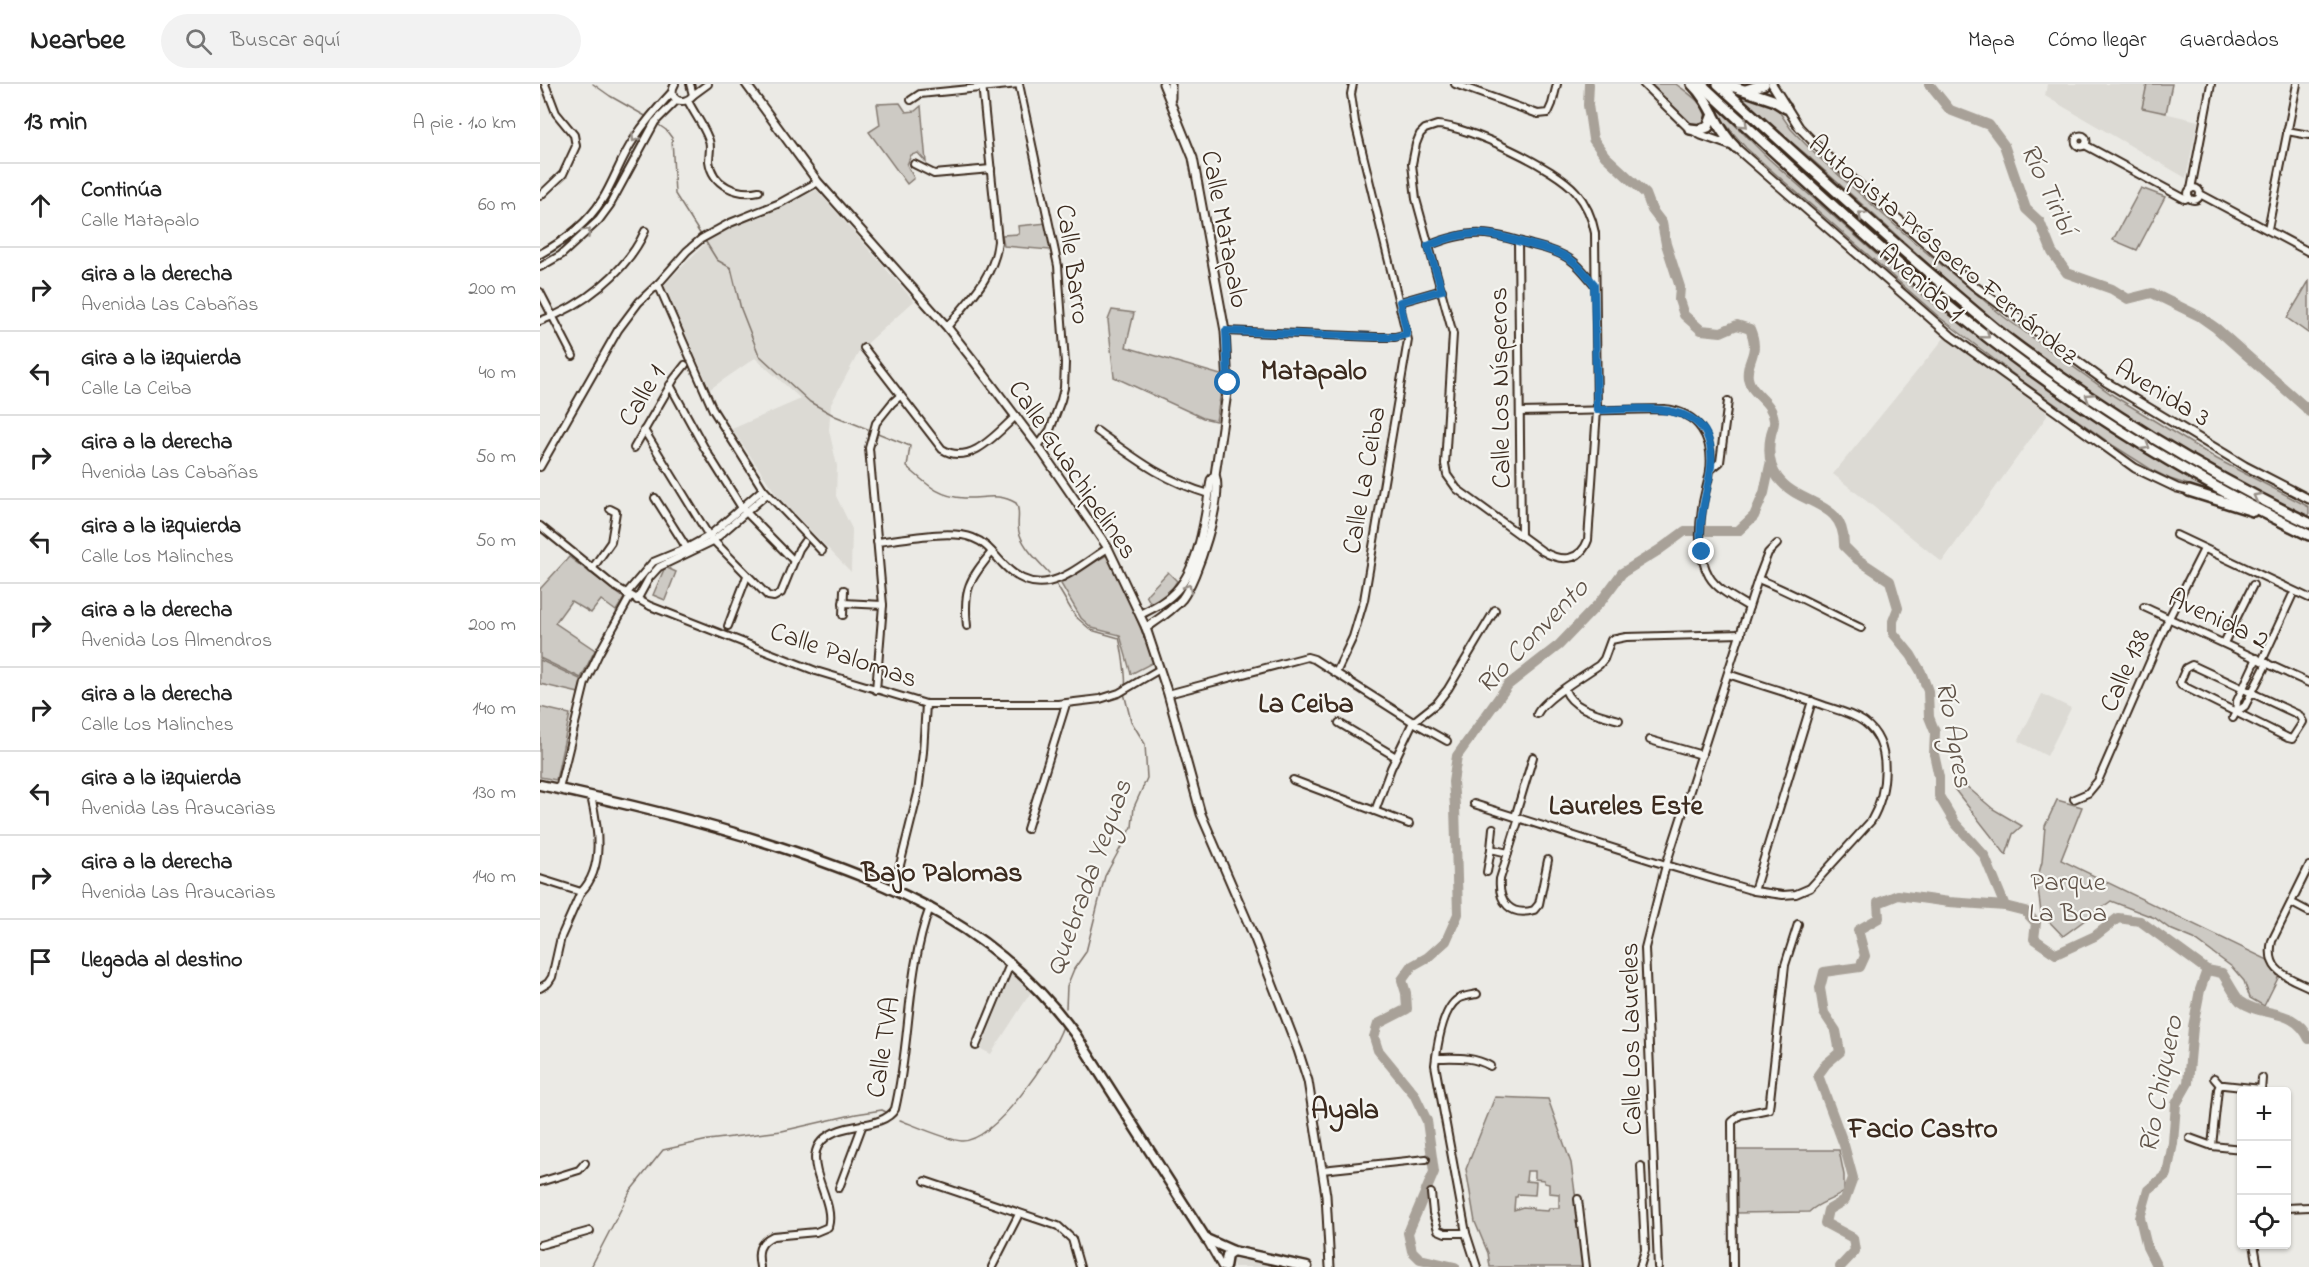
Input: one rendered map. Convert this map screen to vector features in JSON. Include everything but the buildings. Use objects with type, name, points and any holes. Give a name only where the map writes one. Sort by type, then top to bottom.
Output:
[{"type":"highway","points":[[1692,84],[1704,96],[1722,132],[1735,147]]},
{"type":"highway","name":"Autopista Próspero Fernández","points":[[1701,84],[1875,244],[1996,343],[2079,404],[2134,438],[2309,535]]},
{"type":"highway","name":"Autopista Próspero Fernández","points":[[1718,84],[1883,234],[2002,334],[2084,394],[2150,435],[2230,483],[2309,523]]},
{"type":"highway","points":[[1726,84],[1736,89],[1764,84]]},
{"type":"highway","points":[[1750,87],[1786,108]]},
{"type":"highway","points":[[1690,129],[1704,129],[1711,123],[1713,114]]},
{"type":"highway","points":[[2189,491],[2275,518]]},
{"type":"main road","points":[[540,785],[717,826],[846,869],[930,906],[968,930],[1011,962],[1054,1006],[1075,1034],[1206,1239],[1233,1251],[1307,1267]]},
{"type":"main road","points":[[1224,1267],[1227,1255],[1233,1251]]},
{"type":"street","points":[[540,196],[563,174],[576,146],[574,135],[556,113],[545,84]]},
{"type":"street","points":[[540,254],[556,245],[582,224],[602,200],[633,139],[672,92],[674,84]]},
{"type":"street","points":[[690,84],[690,98],[708,137],[711,169],[718,181],[740,192],[759,191]]},
{"type":"street","points":[[540,267],[561,255],[588,231],[610,206],[655,122],[677,100],[690,98],[708,84]]},
{"type":"street","name":"Calle Guachipelines","points":[[746,84],[818,182],[947,327],[1038,446],[1108,548],[1146,628],[1168,694],[1201,814],[1297,1045],[1308,1081],[1322,1170]]},
{"type":"street","points":[[911,100],[920,94],[1019,84]]},
{"type":"street","name":"Calle Barro","points":[[1019,84],[1058,266],[1065,363],[1061,400],[1050,430],[1038,446]]},
{"type":"street","name":"Calle Matapalo","points":[[1146,628],[1183,598],[1195,576],[1215,506],[1217,481],[1215,475],[1228,386],[1226,331],[1193,158],[1172,100],[1163,84]]},
{"type":"street","name":"Calle Matapalo","points":[[1171,84],[1172,100]]},
{"type":"street","name":"Calle La Ceiba","points":[[1336,673],[1353,637],[1364,600],[1407,352],[1407,334],[1400,302],[1380,232],[1355,122],[1351,94],[1353,84]]},
{"type":"street","points":[[1455,84],[1538,114],[1548,113],[1557,84]]},
{"type":"street","name":"Avenida 1","points":[[1644,84],[1690,129],[1735,147],[1951,336],[2134,468],[2189,491]]},
{"type":"street","name":"Avenida 3","points":[[1772,84],[1799,127],[1827,156],[1973,285],[2106,382],[2245,466],[2309,499]]},
{"type":"street","points":[[2189,197],[2211,84]]},
{"type":"street","points":[[2268,229],[2296,84]]},
{"type":"street","points":[[947,327],[989,274],[995,260],[998,241],[982,86]]},
{"type":"street","points":[[672,92],[677,100]]},
{"type":"street","points":[[1437,125],[1450,125],[1478,135],[1539,165],[1575,189],[1592,218],[1595,233],[1594,284],[1597,410],[1588,540],[1586,548],[1573,558],[1553,558],[1456,489],[1447,475],[1445,464],[1453,334],[1416,199],[1412,164],[1416,144],[1425,129],[1437,125]]},
{"type":"street","points":[[2287,131],[2309,135]]},
{"type":"street","points":[[2085,145],[2185,199],[2189,197],[2196,200],[2200,194]]},
{"type":"street","points":[[914,164],[934,174],[991,169]]},
{"type":"street","points":[[540,467],[618,330],[639,302],[687,251],[704,237],[730,223],[780,203],[818,182]]},
{"type":"street","points":[[608,186],[616,194]]},
{"type":"street","points":[[2191,189],[2196,189],[2200,194],[2309,252]]},
{"type":"street","points":[[540,321],[568,309],[602,284],[638,246],[645,231]]},
{"type":"street","points":[[1428,246],[1461,234],[1478,232],[1497,235],[1548,249],[1571,259],[1594,284]]},
{"type":"street","name":"Calle Los Nísperos","points":[[1518,241],[1521,536]]},
{"type":"street","points":[[658,284],[706,397],[765,491],[822,551]]},
{"type":"street","points":[[1400,302],[1442,290]]},
{"type":"street","points":[[540,292],[573,356]]},
{"type":"street","points":[[1226,331],[1386,337],[1407,334]]},
{"type":"street","points":[[864,348],[942,449],[951,453],[972,452],[1016,416]]},
{"type":"street","name":"Calle 1","points":[[634,448],[670,385],[685,365]]},
{"type":"street","points":[[670,385],[705,449],[744,510],[794,561]]},
{"type":"street","points":[[876,690],[883,605],[869,448],[872,431],[884,412],[900,396]]},
{"type":"street","points":[[1710,470],[1720,462],[1728,401]]},
{"type":"street","points":[[1520,412],[1664,409],[1677,411],[1690,417],[1701,427],[1710,449],[1710,470],[1700,526],[1703,558],[1710,578],[1726,593],[1749,607]]},
{"type":"street","points":[[645,430],[711,538],[768,596],[774,597],[781,593],[804,542]]},
{"type":"street","points":[[1097,431],[1163,477],[1209,494]]},
{"type":"street","name":"Calle Matapalo","points":[[1141,614],[1162,603],[1178,590],[1188,571],[1201,534],[1211,480],[1215,475]]},
{"type":"street","points":[[638,600],[649,578],[659,567],[711,538],[765,491]]},
{"type":"street","points":[[655,498],[688,551]]},
{"type":"street","points":[[592,569],[611,542],[616,512],[610,509]]},
{"type":"street","name":"Calle Palomas","points":[[540,526],[628,596],[697,626],[816,671],[926,704],[1066,704],[1100,699],[1119,693],[1160,669]]},
{"type":"street","points":[[877,542],[964,535],[984,543],[1020,579],[1036,584],[1057,580],[1108,548]]},
{"type":"street","points":[[2176,535],[2309,598]]},
{"type":"street","name":"Calle Los Laureles","points":[[1658,1267],[1645,948],[1666,865],[1758,579],[1768,553],[1777,544]]},
{"type":"street","name":"Calle 138","points":[[2074,799],[2088,793],[2097,782],[2169,618],[2204,549]]},
{"type":"street","points":[[559,789],[585,683],[628,596],[653,562],[688,551]]},
{"type":"street","points":[[967,626],[965,605],[967,588],[992,552]]},
{"type":"street","points":[[728,626],[747,576]]},
{"type":"street","points":[[1758,579],[1790,591],[1832,615],[1861,628]]},
{"type":"street","points":[[2224,643],[2253,585]]},
{"type":"street","points":[[843,615],[844,590]]},
{"type":"street","points":[[2235,715],[2245,706],[2252,693],[2262,661],[2292,596]]},
{"type":"street","points":[[843,603],[883,605]]},
{"type":"street","name":"Avenida 2","points":[[2144,607],[2309,683]]},
{"type":"street","points":[[1375,811],[1396,757],[1413,722],[1437,703],[1448,689],[1494,610]]},
{"type":"street","points":[[1537,714],[1544,703],[1599,664],[1604,659],[1611,640],[1618,637],[1741,634]]},
{"type":"street","points":[[1168,694],[1307,657],[1314,659],[1447,741]]},
{"type":"street","points":[[2235,715],[2237,701],[2243,689],[2262,661]]},
{"type":"street","points":[[2192,665],[2243,689],[2299,715],[2303,722],[2295,736],[2292,739],[2288,738],[2235,715],[2181,685],[2180,682],[2186,668],[2192,665]]},
{"type":"street","points":[[1474,804],[1754,891],[1787,895],[1810,888],[1871,821],[1882,795],[1883,756],[1872,730],[1859,719],[1728,674]]},
{"type":"street","points":[[1565,690],[1573,702],[1582,708],[1619,720]]},
{"type":"street","points":[[1754,891],[1812,701]]},
{"type":"street","points":[[894,889],[918,793],[926,704]]},
{"type":"street","points":[[1027,829],[1066,704]]},
{"type":"street","points":[[1339,723],[1396,757]]},
{"type":"street","points":[[1650,740],[1702,755]]},
{"type":"street","points":[[1533,758],[1499,889],[1507,907],[1517,912],[1534,910],[1539,904],[1548,860]]},
{"type":"street","points":[[1293,780],[1409,824]]},
{"type":"street","points":[[540,988],[552,977],[561,937],[581,892],[591,876],[598,846],[596,815],[591,796]]},
{"type":"street","points":[[1487,872],[1493,828]]},
{"type":"street","points":[[1491,849],[1508,853]]},
{"type":"street","points":[[2309,866],[2272,941],[2270,957],[2274,966],[2286,976],[2309,987]]},
{"type":"street","points":[[540,879],[581,892]]},
{"type":"street","points":[[2292,903],[2309,912]]},
{"type":"street","name":"Calle TVA","points":[[760,1267],[758,1254],[760,1245],[767,1239],[773,1236],[816,1232],[828,1227],[831,1218],[829,1205],[816,1174],[814,1163],[823,1141],[834,1132],[886,1118],[895,1109],[917,954],[930,906]]},
{"type":"street","points":[[1733,1267],[1732,1122],[1740,1114],[1769,1109],[1785,965],[1798,924]]},
{"type":"street","points":[[976,1046],[1011,962]]},
{"type":"street","points":[[1477,994],[1460,998],[1452,1004],[1444,1021],[1435,1065],[1466,1233],[1477,1267]]},
{"type":"street","points":[[1436,1058],[1480,1060],[1490,1066]]},
{"type":"street","points":[[2214,1078],[2220,1085],[2237,1087]]},
{"type":"street","points":[[2261,1087],[2262,1078]]},
{"type":"street","points":[[2212,1146],[2220,1085]]},
{"type":"street","points":[[839,1188],[863,1124]]},
{"type":"street","points":[[2190,1138],[2212,1146],[2237,1149]]},
{"type":"street","points":[[1330,1267],[1329,1231],[1322,1170],[1426,1159]]},
{"type":"street","points":[[540,1182],[579,1170],[585,1163]]},
{"type":"street","points":[[1640,1267],[1645,1250],[1641,1166]]},
{"type":"street","points":[[925,1180],[1058,1226],[1072,1239],[1080,1267]]},
{"type":"street","points":[[1431,1193],[1432,1213],[1438,1230],[1445,1233],[1466,1233]]},
{"type":"street","points":[[1578,1199],[1586,1267]]},
{"type":"street","points":[[2291,1208],[2309,1207]]},
{"type":"street","points":[[992,1267],[1019,1214]]},
{"type":"street","points":[[540,1245],[590,1231]]},
{"type":"street","points":[[1206,1239],[1224,1267]]},
{"type":"street","points":[[2255,1249],[2258,1267]]},
{"type":"shaded area","points":[[2047,84],[2147,84],[2143,108],[2198,121],[2186,178],[2045,96]]},
{"type":"shaded area","points":[[817,190],[914,301],[860,350],[831,404],[829,430],[837,466],[836,496],[852,529],[851,572],[778,497],[732,429],[801,399],[755,358],[710,389],[664,285],[710,239],[733,226],[763,216]]},
{"type":"shaded area","points":[[1945,337],[2045,409],[2047,416],[1942,562],[1833,474]]},
{"type":"shaded area","points":[[2042,694],[2071,708],[2047,756],[2018,741]]},
{"type":"shaded area","points":[[1012,973],[1031,992],[991,1054],[981,1049]]},
{"type":"shaded area","points":[[1231,1258],[1282,1267],[1234,1267]]},
{"type":"green space","points":[[1649,84],[1676,84],[1701,106],[1704,111],[1704,123],[1695,126],[1689,123],[1656,95]]},
{"type":"green space","points":[[2147,84],[2172,84],[2166,113],[2142,108]]},
{"type":"green space","points":[[1740,94],[1776,107],[1791,129],[1815,154],[1914,242],[2004,317],[2114,396],[2217,459],[2309,507],[2309,519],[2250,491],[2134,422],[2009,336],[1808,156],[1743,102]]},
{"type":"green space","points":[[900,103],[906,112],[915,111],[921,106],[926,162],[918,153],[911,155],[907,165],[914,178],[907,184],[869,132],[880,125],[877,104]]},
{"type":"green space","points":[[1716,106],[1769,159],[1920,293],[2061,396],[2147,454],[2217,494],[2170,479],[2114,446],[2021,380],[1939,317],[1746,148],[1722,120]]},
{"type":"green space","points":[[2141,188],[2165,197],[2137,250],[2113,240]]},
{"type":"green space","points":[[1047,223],[1050,250],[1004,246],[1002,235],[1019,234],[1018,226]]},
{"type":"green space","points":[[2309,281],[2309,332],[2308,333],[2287,318]]},
{"type":"green space","points":[[1112,310],[1134,313],[1126,347],[1224,376],[1216,421],[1203,418],[1114,377],[1108,320]]},
{"type":"green space","points":[[1107,555],[1120,577],[1154,662],[1131,674],[1120,635],[1092,628],[1081,618],[1061,584],[1071,575]]},
{"type":"green space","points":[[569,557],[624,598],[616,611],[601,600],[591,613],[571,601],[555,623],[595,650],[581,678],[540,658],[540,589]]},
{"type":"green space","points":[[665,567],[676,572],[665,600],[653,595]]},
{"type":"green space","points":[[1168,572],[1177,581],[1167,596],[1152,606],[1146,595]]},
{"type":"green space","points":[[540,660],[582,680],[579,693],[540,684]]},
{"type":"green space","points":[[540,707],[570,714],[556,780],[540,777]]},
{"type":"green space","points":[[1958,779],[1993,809],[2022,826],[2013,834],[2006,855],[1952,786]]},
{"type":"green space","name":"Parque La Boa","points":[[2057,800],[2082,807],[2061,860],[2268,960],[2274,966],[2278,978],[2264,1006],[2250,998],[2244,981],[2232,967],[2194,939],[2170,929],[2155,918],[2111,901],[2063,936],[2041,913],[2037,880],[2042,862],[2045,826]]},
{"type":"green space","points":[[1495,1097],[1548,1099],[1571,1163],[1585,1267],[1490,1267],[1488,1253],[1475,1222],[1466,1169]],"holes":[[[1527,1171],[1535,1171],[1535,1179],[1544,1180],[1544,1183],[1549,1184],[1549,1193],[1559,1194],[1559,1208],[1549,1208],[1548,1211],[1523,1207],[1514,1210],[1515,1197],[1518,1194],[1535,1195],[1536,1182],[1526,1181]]]},
{"type":"green space","points":[[1735,1150],[1839,1150],[1844,1175],[1844,1192],[1809,1212],[1736,1213]]},
{"type":"waterway","name":"Quebrada Yeguas","points":[[593,84],[647,117]]},
{"type":"waterway","name":"Río Agres","points":[[1589,84],[1588,105],[1593,139],[1605,156],[1646,194],[1652,210],[1662,223],[1666,244],[1680,287],[1679,300],[1684,315],[1701,330],[1721,332],[1737,325],[1750,329],[1754,345],[1748,378],[1753,389],[1770,407],[1772,413],[1774,423],[1769,451],[1778,478],[1787,487],[1829,511],[1837,520],[1842,531],[1844,546],[1857,559],[1890,581],[1898,608],[1893,621],[1893,633],[1911,655],[1928,691],[1929,717],[1935,732],[1934,754],[1939,777],[1939,796],[1955,823],[1984,855],[2005,906],[2025,911],[2036,923],[2034,939],[2056,954],[2095,936],[2118,918],[2140,921],[2207,970],[2222,973],[2240,1001],[2286,1017],[2303,1029],[2309,1039]]},
{"type":"waterway","name":"Río Tiribí","points":[[1929,84],[1950,110],[1989,125],[2004,145],[2026,209],[2040,222],[2052,252],[2067,273],[2112,289],[2128,299],[2152,293],[2199,316],[2216,328],[2309,412]]},
{"type":"waterway","name":"Quebrada Yeguas","points":[[656,123],[672,138],[675,194],[701,235]]},
{"type":"waterway","name":"Quebrada Yeguas","points":[[704,239],[717,260],[731,268],[741,309],[759,355],[810,402],[835,416],[870,430]]},
{"type":"waterway","name":"Quebrada Yeguas","points":[[875,432],[910,446],[907,467],[939,492],[964,498],[1003,498],[1016,503],[1018,527],[1022,540],[1049,573]]},
{"type":"waterway","name":"Río Convento","points":[[1455,1267],[1420,1259],[1412,1251],[1408,1233],[1434,1172],[1427,1121],[1414,1094],[1378,1050],[1374,1037],[1378,1024],[1407,1009],[1402,980],[1412,966],[1428,957],[1446,941],[1458,914],[1453,782],[1457,756],[1508,685],[1559,645],[1602,600],[1622,573],[1685,531],[1738,531],[1754,516],[1764,493],[1770,465]]},
{"type":"waterway","name":"Quebrada Yeguas","points":[[1056,584],[1075,616],[1091,630],[1119,638],[1125,670],[1125,685]]},
{"type":"waterway","name":"Quebrada Yeguas","points":[[1066,1008],[1067,986],[1074,969],[1086,952],[1105,876],[1132,827],[1134,807],[1147,778],[1145,744],[1131,721],[1124,693]]},
{"type":"waterway","points":[[1840,1267],[1855,1251],[1853,1238],[1825,1223],[1828,1210],[1845,1200],[1853,1178],[1844,1145],[1818,1075],[1826,1064],[1840,1052],[1836,1031],[1824,1013],[1820,988],[1824,972],[1860,967],[1865,956],[1858,930],[1879,918],[1878,903],[1898,895],[2005,906]]},
{"type":"waterway","name":"Río Chiquero","points":[[2157,1267],[2147,1247],[2140,1218],[2148,1190],[2167,1174],[2173,1143],[2176,1104],[2188,1083],[2193,1027],[2200,990],[2207,970]]},
{"type":"waterway","name":"Quebrada Yeguas","points":[[900,1120],[956,1140],[962,1141],[976,1137],[991,1127],[1006,1112],[1036,1075],[1063,1026]]},
{"type":"waterway","name":"Quebrada Yeguas","points":[[591,1267],[631,1190],[663,1150],[708,1140],[782,1131],[856,1114],[882,1110],[886,1112]]},
{"type":"district","name":"Matapalo","points":[[1314,369]]},
{"type":"district","name":"La Ceiba","points":[[1306,702]]},
{"type":"district","name":"Laureles Este","points":[[1626,804]]},
{"type":"district","name":"Bajo Palomas","points":[[942,871]]},
{"type":"district","name":"Ayala","points":[[1345,1108]]},
{"type":"district","name":"Facio Castro","points":[[1923,1127]]},
{"type":"route","points":[[1228,383],[1226,331],[1376,337],[1395,337],[1407,334],[1400,302],[1442,290],[1428,246],[1444,239],[1478,232],[1548,249],[1571,259],[1594,284],[1597,410],[1673,410],[1690,417],[1704,431],[1709,443],[1711,458],[1710,474],[1701,514],[1702,552]]}]
